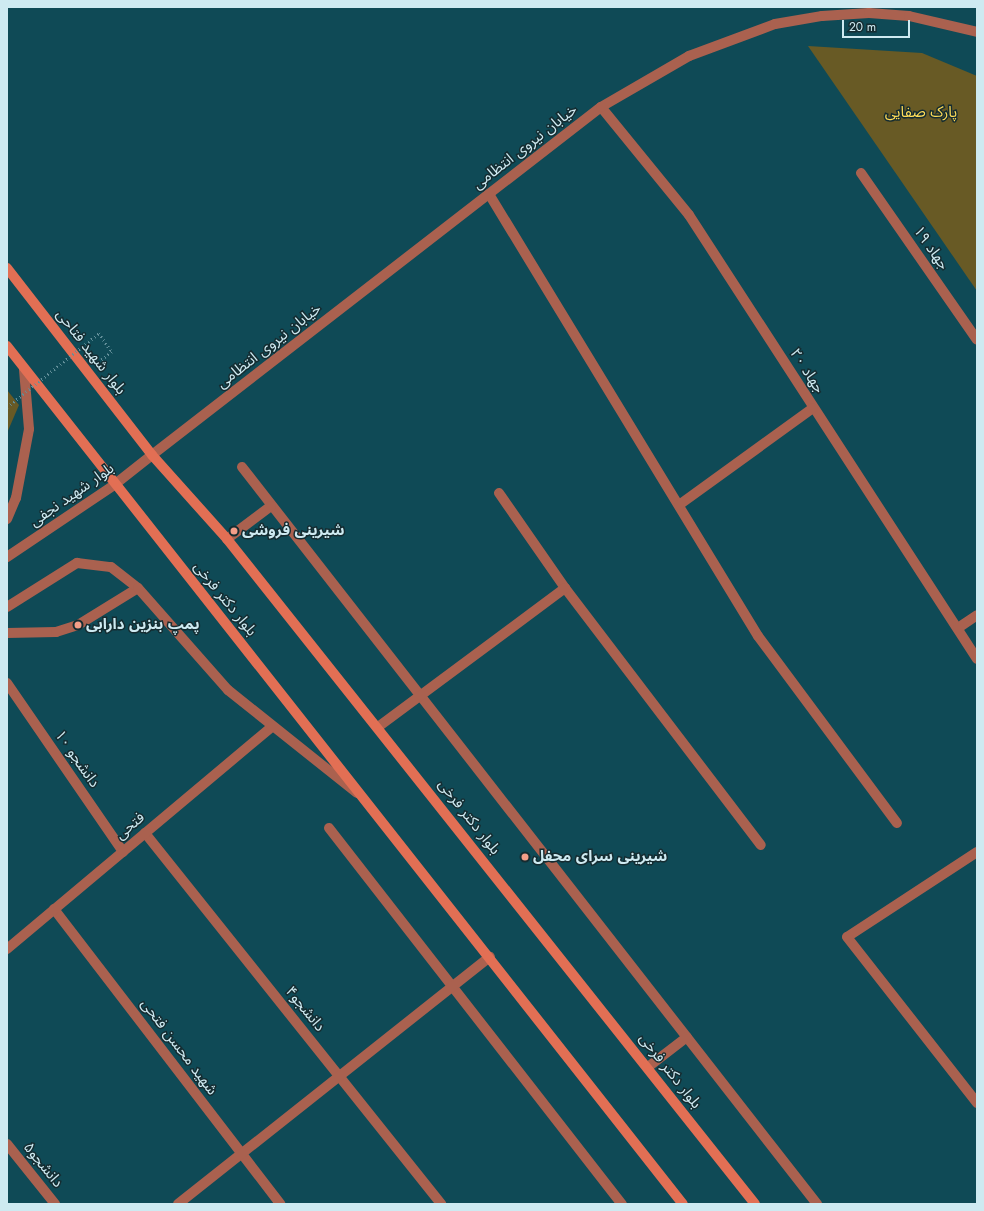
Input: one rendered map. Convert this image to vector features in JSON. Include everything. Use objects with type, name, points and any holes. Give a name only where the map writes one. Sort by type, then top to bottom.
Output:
[{"type":"main road","name":"بلوار شهید فتاحی","points":[[7,268],[152,455]]},
{"type":"main road","points":[[7,346],[114,485]]},
{"type":"main road","name":"بلوار دکتر فرخی","points":[[152,455],[227,539],[648,1067],[755,1204]]},
{"type":"main road","name":"بلوار دکتر فرخی","points":[[114,485],[370,803],[681,1203]]},
{"type":"street","name":"خیابان نیروی انتظامی","points":[[152,455],[601,107],[689,56],[775,24],[822,16],[869,13],[909,16],[977,32]]},
{"type":"street","name":"جهاد ۲۰","points":[[601,107],[689,215],[977,659]]},
{"type":"street","name":"جهاد ۱۹","points":[[861,173],[977,340]]},
{"type":"street","points":[[489,194],[758,636],[897,823]]},
{"type":"street","points":[[7,519],[16,498],[29,429],[24,369]]},
{"type":"street","points":[[679,505],[813,408]]},
{"type":"street","name":"بلوار شهید نجفی","points":[[7,557],[114,485],[152,455]]},
{"type":"street","points":[[242,467],[687,1037],[814,1203]]},
{"type":"street","points":[[499,493],[565,588],[761,845]]},
{"type":"street","points":[[227,539],[271,506]]},
{"type":"street","points":[[7,607],[77,563],[111,567],[138,588],[228,690],[272,727],[370,803]]},
{"type":"street","points":[[7,633],[56,632],[78,625],[138,588]]},
{"type":"street","points":[[378,727],[420,694],[565,588]]},
{"type":"street","points":[[958,628],[977,615]]},
{"type":"street","name":"دانشجو ۱۰","points":[[7,683],[123,852]]},
{"type":"street","name":"فتحی","points":[[7,949],[272,727]]},
{"type":"street","points":[[329,828],[451,988],[622,1204]]},
{"type":"street","name":"دانشجو۴","points":[[146,833],[441,1204]]},
{"type":"street","points":[[976,1101],[847,937],[977,852]]},
{"type":"street","name":"شهید محسن فتحی","points":[[54,909],[280,1204]]},
{"type":"street","points":[[178,1204],[490,957]]},
{"type":"street","points":[[648,1067],[687,1037]]},
{"type":"street","name":"دانشجو۵","points":[[7,1144],[55,1204]]},
{"type":"path","points":[[7,407],[99,333],[112,352]]},
{"type":"green space","name":"پارک صفایی","points":[[808,46],[922,53],[977,76],[977,291]]},
{"type":"green space","points":[[7,390],[19,405],[7,433]]},
{"type":"place","name":"شیرینی فروشی","points":[[234,531]]},
{"type":"place","name":"پمپ بنزین دارابى","points":[[78,625]]},
{"type":"place","name":"شیرینی سرای محفل","points":[[525,857]]}]
